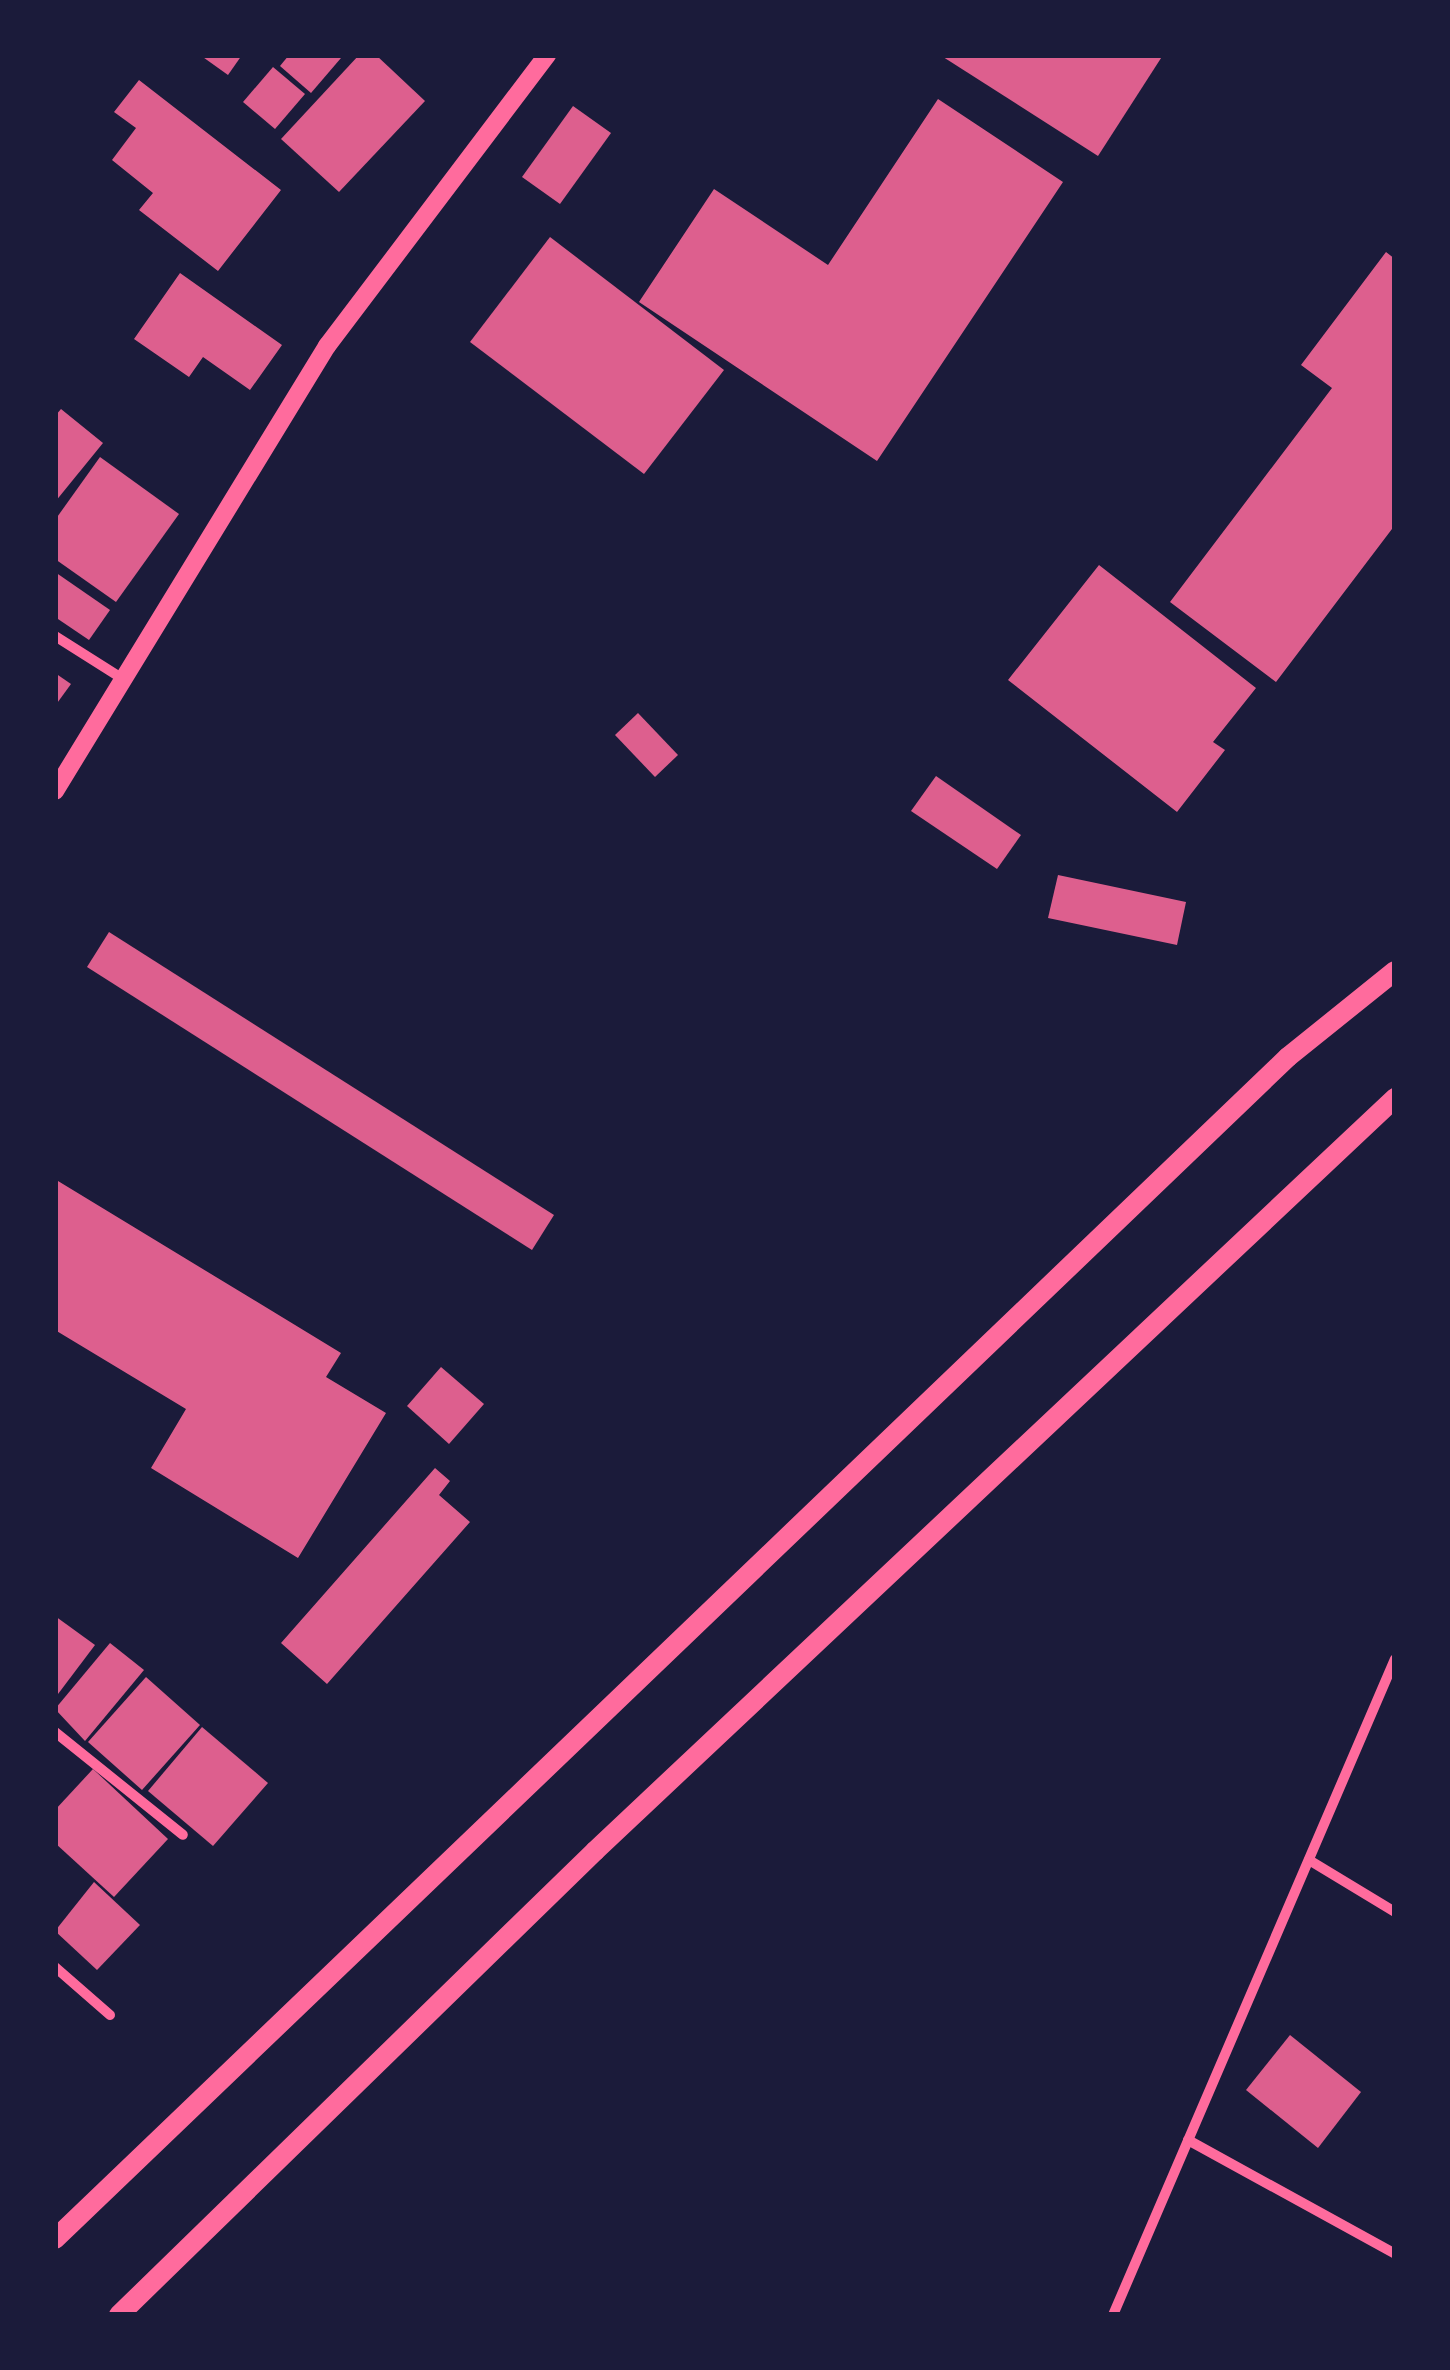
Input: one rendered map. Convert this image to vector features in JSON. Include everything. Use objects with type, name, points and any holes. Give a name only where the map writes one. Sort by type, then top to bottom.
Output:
[{"type":"main road","points":[[55,2238],[1288,1057],[1395,971]]},
{"type":"main road","points":[[119,2315],[595,1851],[1395,1098]]},
{"type":"street","points":[[55,791],[328,346],[547,55]]},
{"type":"street","points":[[55,636],[123,680]]},
{"type":"street","points":[[1113,2315],[1395,1659]]},
{"type":"street","points":[[55,1732],[183,1835]]},
{"type":"street","points":[[1308,1860],[1395,1912]]},
{"type":"street","points":[[55,1967],[110,2015]]},
{"type":"street","points":[[1188,2140],[1395,2254]]},
{"type":"building","points":[[200,55],[242,55],[228,75]]},
{"type":"building","points":[[289,55],[341,58],[311,93],[280,66]]},
{"type":"building","points":[[359,55],[376,55],[425,101],[339,192],[281,139]]},
{"type":"building","points":[[940,55],[1163,55],[1098,156]]},
{"type":"building","points":[[273,67],[305,94],[275,129],[243,102]]},
{"type":"building","points":[[139,80],[281,190],[218,271],[139,210],[153,193],[112,160],[136,128],[114,112]]},
{"type":"building","points":[[938,99],[1063,182],[877,461],[639,302],[714,189],[828,265]]},
{"type":"building","points":[[573,106],[611,133],[560,204],[522,177]]},
{"type":"building","points":[[550,237],[724,370],[644,474],[470,342]]},
{"type":"building","points":[[1386,252],[1395,259],[1395,525],[1276,682],[1170,602],[1332,388],[1301,365]]},
{"type":"building","points":[[180,273],[282,345],[250,390],[203,357],[189,377],[134,339]]},
{"type":"building","points":[[61,409],[103,443],[55,502],[55,416]]},
{"type":"building","points":[[100,457],[179,514],[116,602],[55,559],[55,520]]},
{"type":"building","points":[[1099,565],[1256,688],[1213,742],[1225,750],[1177,812],[1008,680]]},
{"type":"building","points":[[55,572],[110,610],[89,640],[55,617]]},
{"type":"building","points":[[55,673],[71,684],[55,706]]},
{"type":"building","points":[[638,713],[678,755],[655,777],[615,735]]},
{"type":"building","points":[[936,776],[1021,835],[997,869],[911,811]]},
{"type":"building","points":[[1058,875],[1186,902],[1177,945],[1048,918]]},
{"type":"building","points":[[109,932],[554,1215],[532,1250],[87,967]]},
{"type":"building","points":[[58,1181],[341,1353],[326,1377],[386,1413],[298,1558],[151,1468],[186,1409],[55,1330]]},
{"type":"building","points":[[441,1367],[484,1404],[449,1444],[407,1406]]},
{"type":"building","points":[[435,1468],[450,1481],[439,1495],[470,1522],[327,1684],[281,1643]]},
{"type":"building","points":[[55,1616],[95,1645],[55,1698]]},
{"type":"building","points":[[110,1643],[144,1670],[85,1741],[55,1709]]},
{"type":"building","points":[[146,1677],[200,1725],[142,1790],[88,1742]]},
{"type":"building","points":[[202,1727],[268,1783],[213,1846],[148,1791]]},
{"type":"building","points":[[93,1769],[168,1839],[114,1897],[55,1843],[55,1810]]},
{"type":"building","points":[[94,1882],[140,1925],[97,1970],[55,1931]]},
{"type":"building","points":[[1290,2035],[1361,2092],[1318,2148],[1246,2090]]}]
